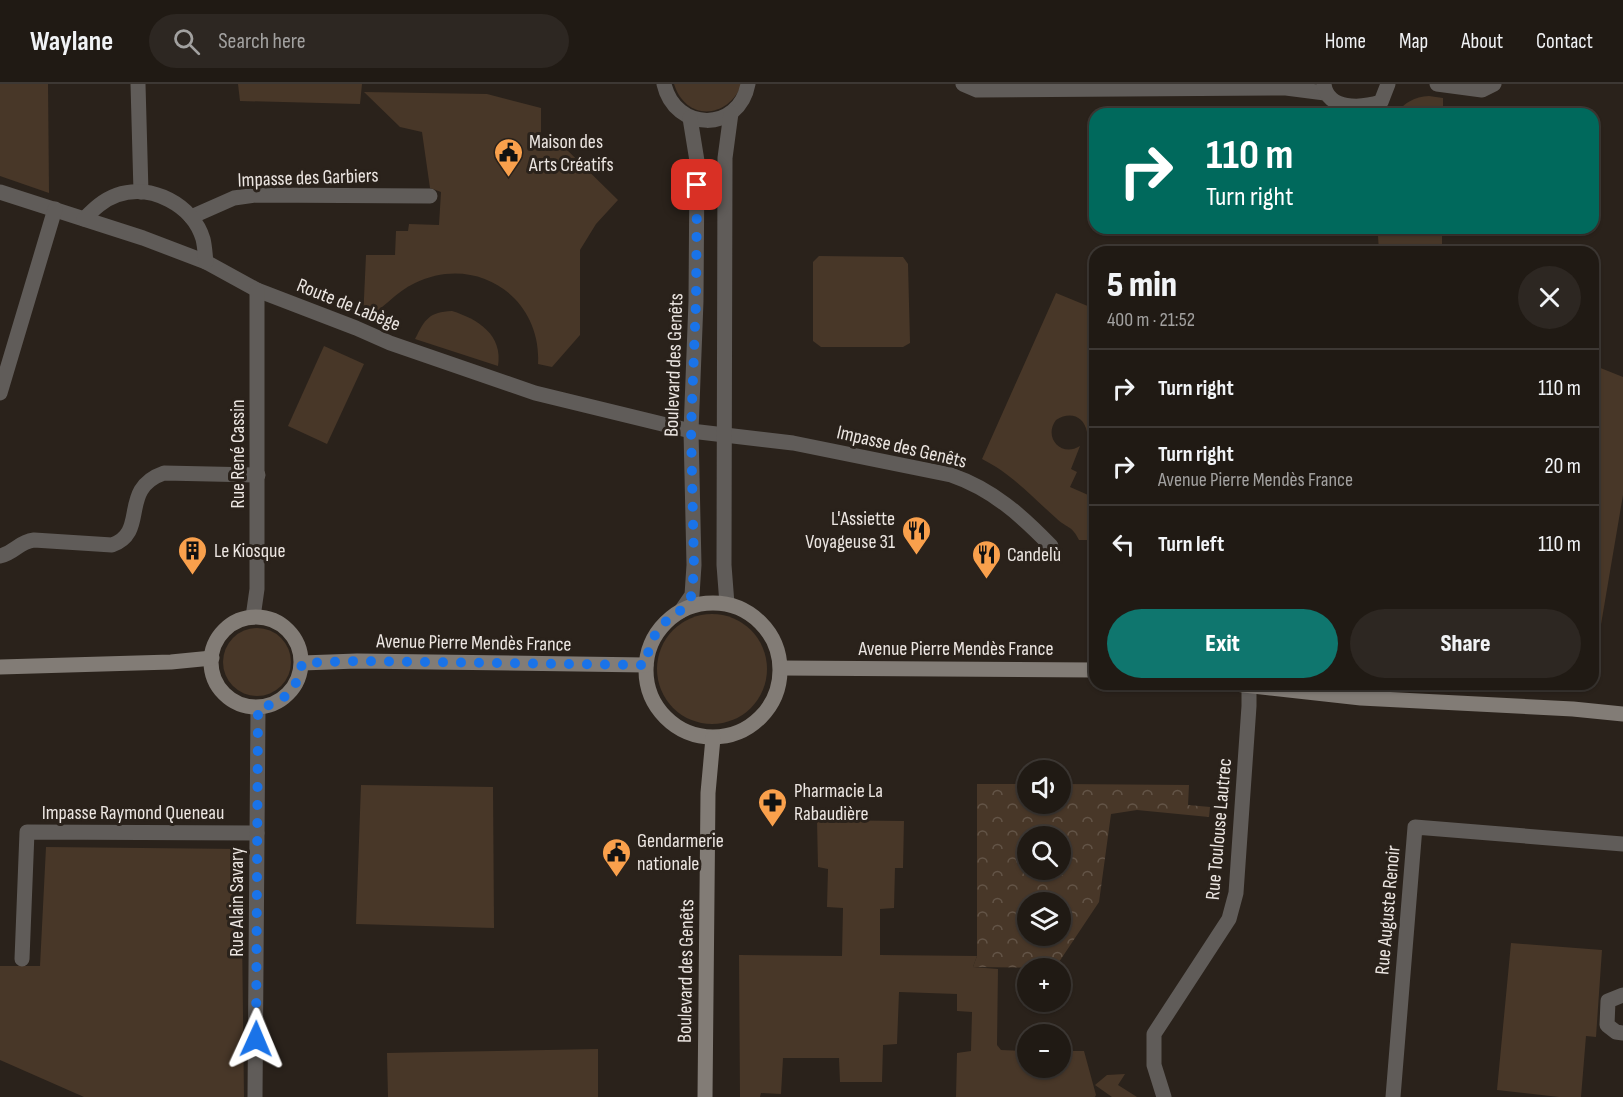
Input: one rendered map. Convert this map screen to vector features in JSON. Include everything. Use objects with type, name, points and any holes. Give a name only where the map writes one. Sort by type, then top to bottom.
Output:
[{"type":"street","points":[[138,84],[141,192]]},
{"type":"street","points":[[664,84],[666,95],[674,107],[690,118],[711,121],[731,113],[741,102],[748,84]]},
{"type":"street","points":[[963,84],[977,90],[1039,87],[1325,88],[1330,101],[1339,104],[1369,106],[1382,102],[1388,84]]},
{"type":"street","points":[[1437,84],[1482,90],[1494,84]]},
{"type":"street","points":[[727,604],[724,565],[723,434],[725,158],[731,113]]},
{"type":"street","name":"Boulevard des Genêts","points":[[681,610],[692,595],[694,566],[691,430],[696,301],[697,162],[690,118]]},
{"type":"street","name":"Route de Labège","points":[[0,192],[143,238],[206,262],[257,290],[390,343],[534,393],[691,430],[723,434]]},
{"type":"street","points":[[84,219],[100,204],[119,195],[141,192],[160,195],[177,204],[191,217],[203,238],[206,262]]},
{"type":"street","name":"Impasse des Garbiers","points":[[191,217],[234,198],[255,195],[430,196]]},
{"type":"street","points":[[0,393],[55,209]]},
{"type":"street","name":"Rue René Cassin","points":[[253,618],[257,589],[257,290]]},
{"type":"street","name":"Impasse des Genêts","points":[[723,434],[793,443],[951,475],[977,485],[1001,501],[1016,512],[1051,546]]},
{"type":"street","points":[[0,556],[10,554],[26,541],[34,540],[112,545],[122,542],[129,534],[138,495],[144,484],[164,473],[258,475]]},
{"type":"street","points":[[711,602],[727,604],[748,612],[765,627],[776,646],[780,668],[777,691],[766,712],[751,726],[733,735],[713,738],[686,732],[664,717],[653,701],[647,684],[646,665],[649,648],[656,633],[667,620],[681,610],[696,605],[711,602]]},
{"type":"street","points":[[253,618],[266,618],[287,629],[295,639],[302,663],[296,685],[289,694],[280,701],[258,708],[233,701],[223,693],[214,677],[212,658],[214,648],[225,630],[243,619],[253,618]]},
{"type":"street","points":[[0,667],[171,662],[212,658]]},
{"type":"street","name":"Avenue Pierre Mendès France","points":[[302,663],[357,661],[646,665]]},
{"type":"street","name":"Avenue Pierre Mendès France","points":[[780,668],[1089,670]]},
{"type":"street","name":"Rue Toulouse Lautrec","points":[[1164,1097],[1154,1065],[1154,1034],[1229,919],[1236,893],[1249,706],[1244,690]]},
{"type":"street","points":[[1288,690],[1361,698],[1573,709],[1623,714]]},
{"type":"street","name":"Rue Alain Savary","points":[[255,1097],[258,708]]},
{"type":"street","name":"Boulevard des Genêts","points":[[705,1097],[708,793],[713,738]]},
{"type":"street","name":"Rue Auguste Renoir","points":[[1393,1097],[1415,827],[1623,844]]},
{"type":"street","name":"Impasse Raymond Queneau","points":[[22,958],[27,832],[257,833]]},
{"type":"street","points":[[1623,995],[1608,1000],[1606,1025],[1616,1032],[1623,1033]]},
{"type":"green space","points":[[0,84],[48,84],[49,193],[0,176]]},
{"type":"green space","points":[[238,84],[362,84],[360,104],[240,101]]},
{"type":"green space","points":[[674,84],[742,84],[736,96],[727,104],[707,111],[697,110],[688,105]]},
{"type":"green space","points":[[364,92],[487,94],[541,108],[541,146],[563,146],[618,200],[596,224],[580,250],[580,335],[552,367],[538,364],[536,340],[529,319],[517,301],[501,287],[482,278],[461,274],[438,275],[415,283],[363,320],[366,255],[395,255],[396,231],[408,231],[409,224],[439,225],[441,192],[430,188],[422,132],[400,127]]},
{"type":"green space","points":[[1429,96],[1443,98],[1443,108],[1401,108],[1410,101]]},
{"type":"green space","points":[[1377,234],[1442,234],[1442,246],[1379,246]]},
{"type":"green space","points":[[819,256],[903,257],[908,264],[910,343],[903,347],[821,347],[813,341],[813,262]]},
{"type":"green space","points":[[1056,293],[1089,307],[1089,428],[1087,432],[1080,419],[1066,416],[1056,420],[1052,433],[1056,444],[1061,448],[1073,449],[1080,446],[1071,469],[1077,472],[1070,487],[1089,495],[1089,540],[1079,540],[1071,529],[1012,478],[982,459]]},
{"type":"green space","points":[[452,311],[462,314],[487,330],[497,345],[498,366],[415,339],[429,318],[438,313]]},
{"type":"green space","points":[[324,346],[364,364],[327,444],[288,426]]},
{"type":"green space","points":[[1599,367],[1623,377],[1623,495],[1599,636]]},
{"type":"green space","points":[[712,614],[733,618],[751,630],[763,648],[767,669],[763,690],[751,708],[733,720],[712,724],[691,720],[673,708],[661,690],[657,669],[661,648],[673,630],[691,618]]},
{"type":"green space","points":[[264,628],[276,634],[285,643],[291,655],[289,675],[281,686],[264,696],[250,696],[233,686],[225,675],[223,655],[233,638],[244,630]]},
{"type":"green space","points":[[977,784],[1017,784],[1017,814],[1071,814],[1071,784],[1189,785],[1188,805],[1210,807],[1209,817],[1137,810],[1111,814],[1099,902],[1071,944],[1071,892],[1017,892],[1017,946],[1070,946],[1062,958],[1017,958],[1017,968],[973,967],[977,956]]},
{"type":"green space","points":[[361,785],[493,787],[494,928],[356,924]]},
{"type":"green space","points":[[817,820],[904,821],[903,868],[895,868],[894,908],[880,909],[880,955],[977,956],[973,967],[998,969],[997,1045],[1001,1050],[1017,1051],[1017,1078],[1071,1078],[1071,1051],[1084,1051],[1095,1097],[956,1097],[957,1053],[971,1051],[972,1012],[957,1011],[957,994],[899,992],[897,1044],[883,1045],[882,1082],[840,1082],[839,1058],[783,1058],[781,1094],[761,1093],[760,1097],[740,1097],[739,955],[842,956],[843,908],[827,907],[828,869],[818,867]]},
{"type":"green space","points":[[46,847],[241,849],[244,1097],[84,1097],[0,1060],[0,966],[40,966]]},
{"type":"green space","points":[[1511,943],[1602,950],[1596,1037],[1586,1036],[1581,1097],[1559,1097],[1497,1090]]},
{"type":"green space","points":[[598,1049],[598,1097],[388,1097],[387,1053]]},
{"type":"green space","points":[[1125,1074],[1118,1085],[1137,1097],[1112,1097],[1095,1085],[1107,1075]]},
{"type":"place","name":"Maison des Arts Créatifs","points":[[508,178]]},
{"type":"place","name":"L'Assiette Voyageuse 31","points":[[916,556]]},
{"type":"place","name":"Le Kiosque","points":[[193,576]]},
{"type":"place","name":"Candelù","points":[[986,580]]},
{"type":"place","name":"Pharmacie La Rabaudière","points":[[773,828]]},
{"type":"place","name":"Gendarmerie nationale","points":[[616,878]]},
{"type":"route","points":[[256,1039],[258,708],[269,706],[289,694],[296,685],[302,663],[357,661],[646,665],[649,648],[656,633],[667,620],[681,610],[692,595],[694,566],[691,430],[696,301],[697,185]]}]
